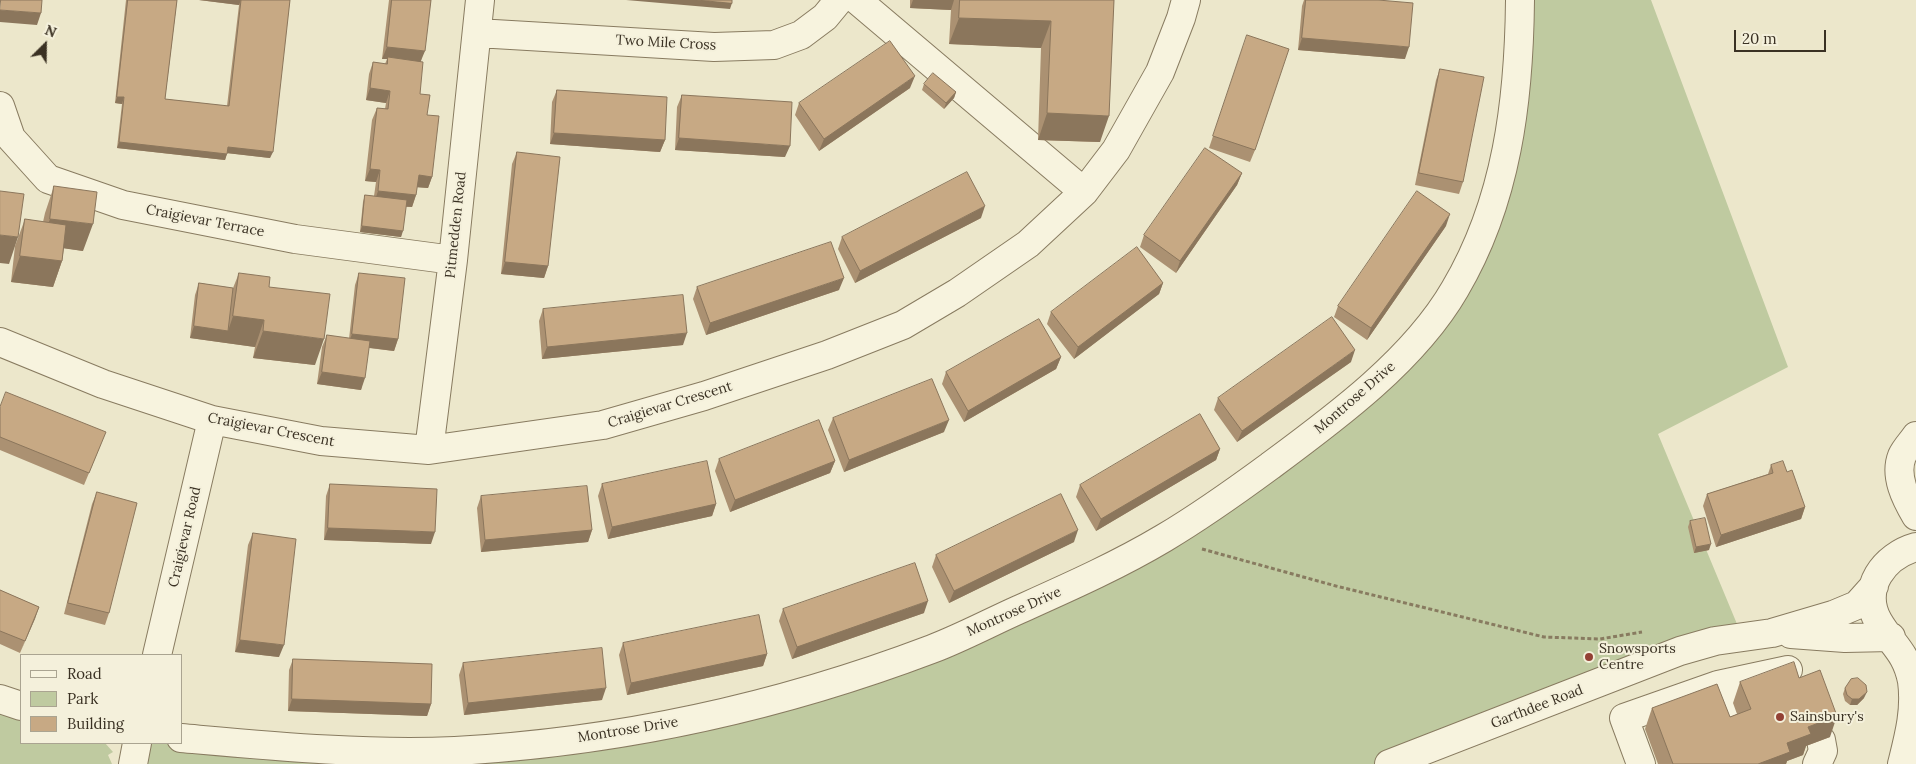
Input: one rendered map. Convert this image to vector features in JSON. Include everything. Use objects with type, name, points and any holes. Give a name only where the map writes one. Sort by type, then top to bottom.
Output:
[{"type":"street","name":"Pitmedden Road","points":[[429,450],[453,260],[480,0]]},
{"type":"street","name":"Two Mile Cross","points":[[477,33],[714,47],[774,45],[801,35],[826,17],[839,0]]},
{"type":"street","points":[[856,0],[1084,192]]},
{"type":"street","name":"Craigievar Crescent","points":[[0,342],[103,384],[212,420],[321,441],[429,450],[603,425],[704,396],[836,351],[902,325],[957,293],[1028,244],[1084,192],[1116,150],[1160,72],[1186,0]]},
{"type":"street","name":"Montrose Drive","points":[[182,738],[366,751],[452,751],[562,741],[663,726],[726,713],[809,691],[936,647],[1079,582],[1163,539],[1251,480],[1325,426],[1394,366],[1453,294],[1474,254],[1495,204],[1507,149],[1519,66],[1520,0]]},
{"type":"street","name":"Craigievar Terrace","points":[[0,106],[11,138],[48,179],[123,205],[295,239],[453,260]]},
{"type":"street","name":"Craigievar Road","points":[[157,654],[212,420]]},
{"type":"street","points":[[1916,436],[1902,455],[1899,471],[1903,489],[1916,516]]},
{"type":"street","name":"Garthdee Road","points":[[1389,764],[1680,651],[1715,641],[1772,633],[1848,609],[1863,600],[1874,586],[1880,572],[1889,559],[1902,551],[1916,547]]},
{"type":"street","points":[[1874,586],[1873,598],[1878,620],[1891,637],[1909,670],[1915,702],[1902,764]]},
{"type":"street","name":"Garthdee Road","points":[[1772,633],[1846,638],[1891,637]]},
{"type":"street","points":[[1891,637],[1904,645],[1916,648]]},
{"type":"street","points":[[1662,740],[1638,757],[1624,718],[1718,685],[1792,669],[1803,695]]},
{"type":"street","points":[[1718,685],[1732,717],[1742,760]]},
{"type":"street","points":[[0,700],[20,706]]},
{"type":"street","points":[[1706,726],[1732,717]]},
{"type":"street","points":[[132,764],[137,744]]},
{"type":"street","points":[[1906,764],[1916,758]]},
{"type":"path","points":[[1163,539],[1336,586],[1544,637],[1600,639],[1644,632]]},
{"type":"green space","points":[[1520,0],[1651,0],[1788,367],[1658,434],[1742,636],[1389,764],[133,764],[137,744],[374,751],[735,711],[1079,582],[1325,426],[1474,254]]},
{"type":"green space","points":[[0,712],[20,718],[20,744],[106,744],[113,752],[108,755],[112,764],[0,764]]},
{"type":"building","points":[[1,0],[42,0],[41,13],[0,10]]},
{"type":"building","points":[[128,0],[177,0],[165,99],[229,106],[241,0],[290,0],[273,152],[228,147],[227,154],[119,142],[124,97],[117,97]]},
{"type":"building","points":[[392,0],[431,0],[425,51],[387,47]]},
{"type":"building","points":[[697,0],[732,0],[732,3]]},
{"type":"building","points":[[960,0],[1114,0],[1109,116],[1047,113],[1051,21],[959,18]]},
{"type":"building","points":[[1306,0],[1378,0],[1413,3],[1409,47],[1302,38]]},
{"type":"building","points":[[1247,35],[1289,49],[1255,150],[1213,136]]},
{"type":"building","points":[[890,41],[915,76],[824,139],[799,103]]},
{"type":"building","points":[[388,57],[423,62],[420,94],[430,95],[427,115],[439,116],[432,177],[419,175],[416,195],[378,191],[380,170],[370,169],[377,108],[388,109],[390,91],[370,88],[373,62],[387,64]]},
{"type":"building","points":[[1440,69],[1484,77],[1463,182],[1419,173]]},
{"type":"building","points":[[933,73],[956,92],[946,103],[924,84]]},
{"type":"building","points":[[557,90],[667,97],[665,140],[554,133]]},
{"type":"building","points":[[682,95],[792,102],[790,146],[679,138]]},
{"type":"building","points":[[1205,148],[1242,173],[1180,261],[1144,235]]},
{"type":"building","points":[[517,152],[560,157],[548,266],[505,262]]},
{"type":"building","points":[[967,172],[985,206],[860,271],[842,237]]},
{"type":"building","points":[[54,186],[97,192],[93,224],[50,219]]},
{"type":"building","points":[[0,191],[24,194],[18,237],[0,235]]},
{"type":"building","points":[[1417,191],[1450,214],[1371,328],[1338,306]]},
{"type":"building","points":[[365,195],[407,200],[403,231],[362,226]]},
{"type":"building","points":[[25,219],[66,225],[62,261],[20,256]]},
{"type":"building","points":[[831,242],[844,278],[710,323],[697,287]]},
{"type":"building","points":[[1137,247],[1163,283],[1078,347],[1051,312]]},
{"type":"building","points":[[239,273],[270,277],[269,287],[330,294],[324,339],[263,331],[264,320],[233,316]]},
{"type":"building","points":[[359,273],[405,278],[398,339],[352,334]]},
{"type":"building","points":[[199,283],[233,288],[228,331],[194,326]]},
{"type":"building","points":[[683,295],[687,333],[547,347],[543,309]]},
{"type":"building","points":[[1332,317],[1355,350],[1242,431],[1218,398]]},
{"type":"building","points":[[1039,319],[1061,357],[968,411],[946,372]]},
{"type":"building","points":[[327,335],[370,341],[365,378],[322,372]]},
{"type":"building","points":[[932,379],[949,420],[849,460],[833,418]]},
{"type":"building","points":[[6,392],[106,432],[89,473],[0,437],[0,407]]},
{"type":"building","points":[[1200,414],[1220,449],[1101,519],[1080,485]]},
{"type":"building","points":[[819,420],[835,461],[735,500],[719,459]]},
{"type":"building","points":[[707,461],[716,504],[612,527],[602,484]]},
{"type":"building","points":[[1783,461],[1787,472],[1792,470],[1805,507],[1721,535],[1707,494],[1773,473],[1771,465]]},
{"type":"building","points":[[330,484],[437,489],[435,532],[328,528]]},
{"type":"building","points":[[587,486],[592,530],[485,540],[481,496]]},
{"type":"building","points":[[97,492],[137,503],[109,613],[68,603]]},
{"type":"building","points":[[1061,494],[1078,530],[954,591],[936,555]]},
{"type":"building","points":[[1705,518],[1711,544],[1696,547],[1690,521]]},
{"type":"building","points":[[253,533],[296,539],[284,645],[240,640]]},
{"type":"building","points":[[915,563],[928,601],[797,647],[783,609]]},
{"type":"building","points":[[0,590],[39,607],[25,641],[0,631]]},
{"type":"building","points":[[759,615],[767,654],[631,683],[623,643]]},
{"type":"building","points":[[602,648],[606,688],[468,703],[463,663]]},
{"type":"building","points":[[293,659],[432,664],[431,704],[292,699]]},
{"type":"building","name":"Sainsbury's","points":[[1794,662],[1799,678],[1820,670],[1837,716],[1808,727],[1811,734],[1787,743],[1790,752],[1758,764],[1673,764],[1652,708],[1717,684],[1730,717],[1751,709],[1740,682]]},
{"type":"building","points":[[1858,678],[1866,685],[1867,692],[1859,699],[1852,699],[1847,695],[1845,688],[1851,679]]},
{"type":"place","name":"Snowsports Centre","points":[[1589,657]]},
{"type":"place","name":"Sainsbury's","points":[[1780,717]]}]
